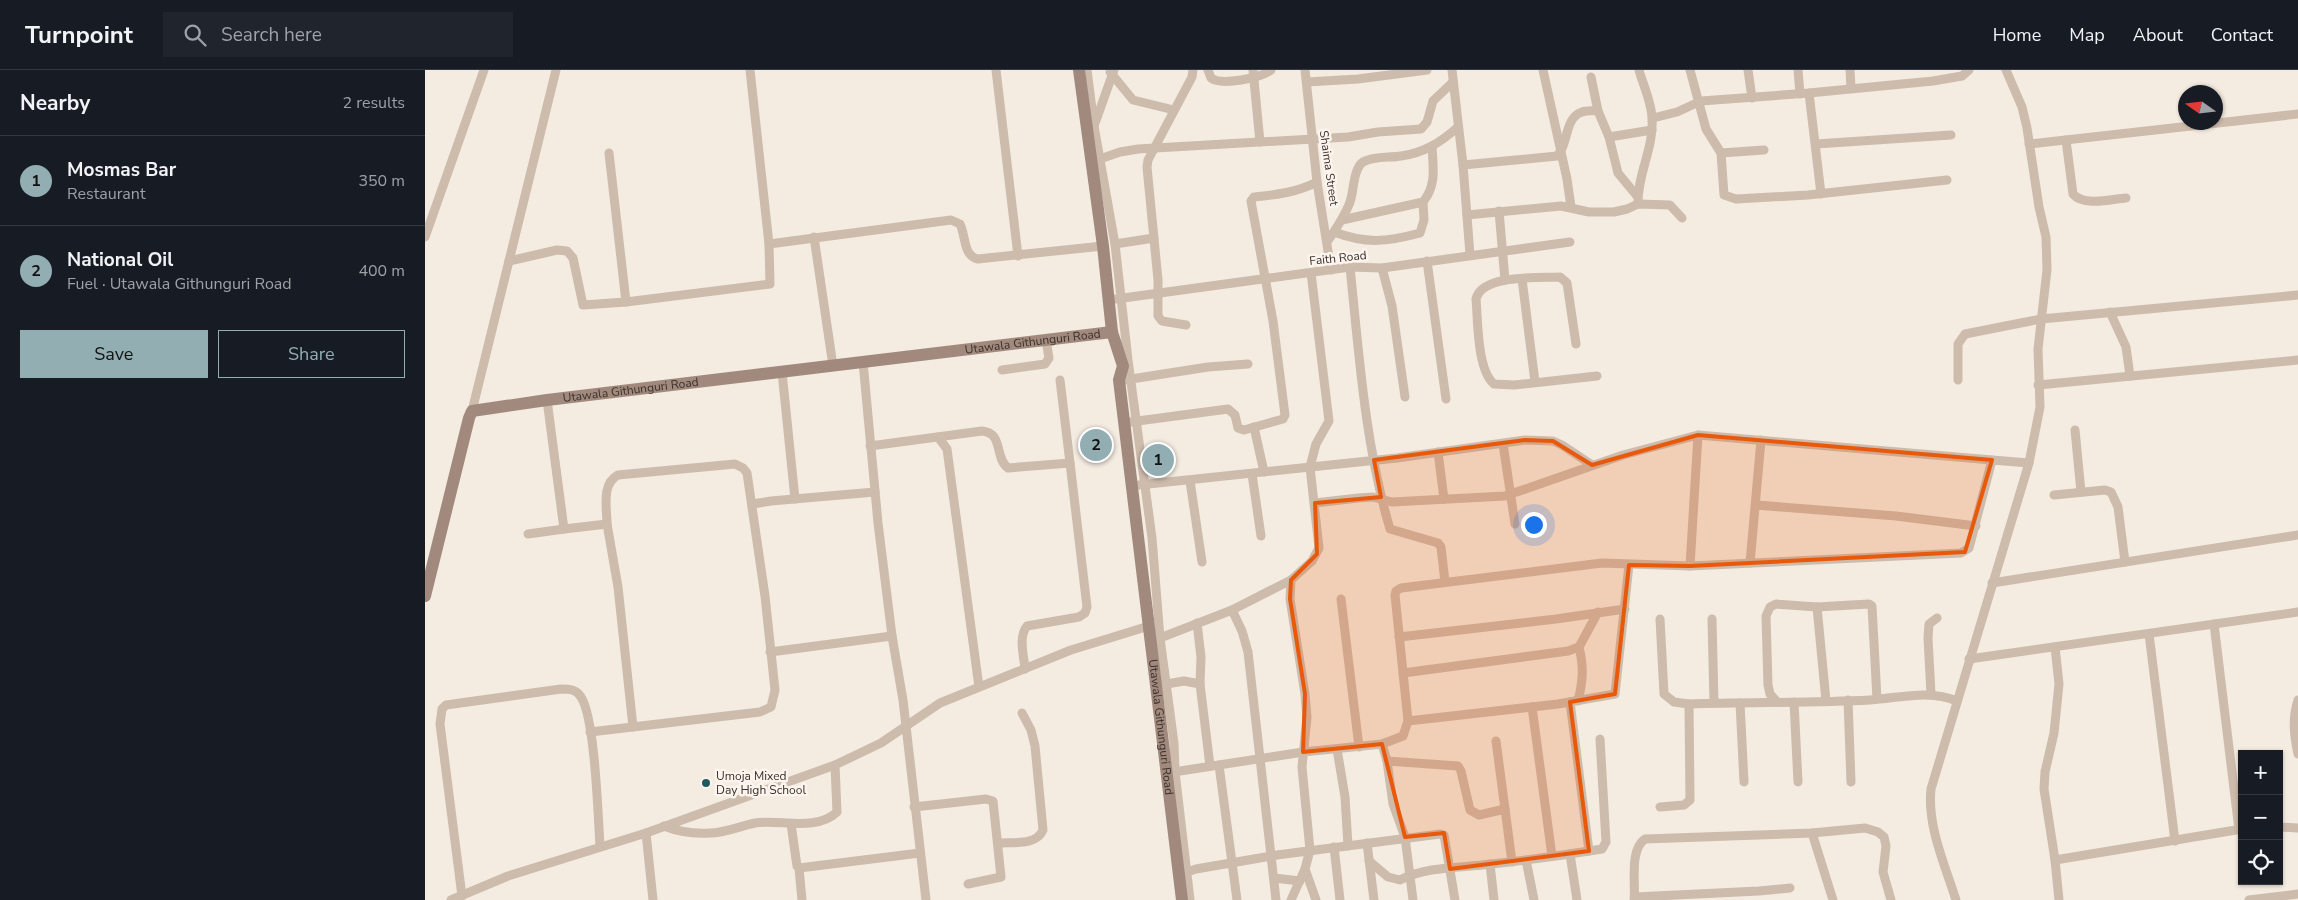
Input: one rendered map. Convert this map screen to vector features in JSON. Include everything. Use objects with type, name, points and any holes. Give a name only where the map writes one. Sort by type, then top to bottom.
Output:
[{"type":"street","points":[[425,237],[429,214],[484,70]]},
{"type":"street","points":[[425,596],[469,418],[473,411],[556,70],[561,70]]},
{"type":"street","points":[[509,261],[557,250],[567,251],[573,258],[583,305],[627,302],[769,284],[769,244],[750,70]]},
{"type":"street","points":[[996,70],[1018,256]]},
{"type":"street","points":[[1079,70],[1109,245],[1122,298],[1124,380],[1208,367],[1248,364]]},
{"type":"street","points":[[1087,70],[1100,159],[1109,245],[1109,300],[1113,332]]},
{"type":"street","points":[[1186,325],[1160,320],[1147,167],[1154,148],[1193,70]]},
{"type":"street","points":[[1208,70],[1211,78],[1217,81],[1271,70]]},
{"type":"street","name":"Shaima Street","points":[[1305,70],[1317,182],[1331,270]]},
{"type":"street","points":[[1307,82],[1357,79],[1424,70]]},
{"type":"street","points":[[1452,70],[1463,165],[1470,255]]},
{"type":"street","points":[[1543,70],[1567,179],[1571,207]]},
{"type":"street","points":[[1467,215],[1561,206],[1589,212],[1627,210],[1638,200],[1652,130],[1653,118],[1639,70]]},
{"type":"street","points":[[1690,70],[1698,102],[1711,140],[1721,153],[1722,182],[1727,198],[1821,194],[1947,180]]},
{"type":"street","points":[[1748,70],[1752,98]]},
{"type":"street","points":[[1798,70],[1816,144],[1821,194]]},
{"type":"street","points":[[1850,70],[1851,88]]},
{"type":"street","points":[[1653,118],[1677,112],[1698,102],[1805,94],[1933,81],[1962,76],[1969,70]]},
{"type":"street","points":[[1956,900],[1934,827],[1930,804],[1935,770],[2029,463],[2040,407],[2038,384],[2041,319],[2047,270],[2046,237],[2022,107],[2006,70]]},
{"type":"street","points":[[1094,126],[1112,72]]},
{"type":"street","points":[[1112,72],[1133,100],[1174,110]]},
{"type":"street","points":[[1254,74],[1260,142]]},
{"type":"street","points":[[1591,77],[1598,111],[1609,137],[1620,177],[1638,200],[1671,205],[1683,218]]},
{"type":"street","points":[[1100,159],[1119,152],[1154,148],[1348,138],[1378,132],[1421,129],[1427,122],[1433,101],[1453,82]]},
{"type":"street","points":[[1463,165],[1550,158],[1561,152],[1568,127],[1575,116],[1580,112],[1598,111]]},
{"type":"street","points":[[2029,144],[2298,114]]},
{"type":"street","points":[[1327,242],[1342,220],[1350,202],[1358,170],[1362,163],[1371,159],[1408,155],[1423,151],[1445,139],[1458,126]]},
{"type":"street","points":[[1609,137],[1652,130]]},
{"type":"street","points":[[1816,144],[1951,135]]},
{"type":"street","points":[[2066,140],[2076,197],[2079,200],[2126,198]]},
{"type":"street","points":[[1342,220],[1423,202],[1430,194],[1434,182],[1432,146]]},
{"type":"street","points":[[1721,153],[1764,150]]},
{"type":"street","points":[[609,153],[627,302]]},
{"type":"street","points":[[1131,422],[1228,410],[1235,415],[1238,428],[1241,430],[1278,422],[1285,415],[1273,321],[1251,201],[1254,197],[1279,195],[1302,189],[1317,182]]},
{"type":"street","points":[[1334,232],[1359,241],[1385,240],[1420,233],[1424,220],[1423,202]]},
{"type":"street","points":[[1499,211],[1505,280]]},
{"type":"street","points":[[769,244],[951,220],[960,224],[967,253],[971,257],[978,259],[1018,256],[1154,238]]},
{"type":"street","points":[[814,237],[833,366]]},
{"type":"street","name":"Faith Road","points":[[1109,300],[1349,267],[1382,268],[1570,242]]},
{"type":"street","points":[[1427,261],[1446,399]]},
{"type":"street","points":[[1349,267],[1374,460],[1381,499],[1390,529],[1438,543],[1445,582]]},
{"type":"street","points":[[1382,268],[1392,306],[1405,397]]},
{"type":"street","points":[[1160,638],[1197,622],[1232,610],[1291,580],[1317,554],[1319,548],[1310,467],[1316,444],[1329,421],[1311,273]]},
{"type":"street","points":[[1576,344],[1567,283],[1561,277],[1505,280],[1482,288],[1475,299],[1485,373],[1494,384],[1597,376]]},
{"type":"street","points":[[1522,279],[1535,382]]},
{"type":"street","points":[[1958,380],[1958,344],[1965,334],[2041,319],[2298,295]]},
{"type":"street","points":[[2109,312],[2126,347],[2130,376]]},
{"type":"street","name":"Utawala Githunguri Road","points":[[473,411],[547,400],[1113,332],[1123,366],[1131,422],[1149,626],[1157,650],[1162,685],[1183,873],[1182,900]]},
{"type":"street","points":[[1002,370],[1045,364],[1049,358],[1046,340]]},
{"type":"street","points":[[2038,384],[2298,360]]},
{"type":"street","points":[[863,362],[875,492],[892,636],[906,726],[926,900]]},
{"type":"street","points":[[782,372],[795,499]]},
{"type":"street","points":[[1025,669],[1022,640],[1023,631],[1027,626],[1079,616],[1085,613],[1087,607],[1060,380]]},
{"type":"street","points":[[547,400],[564,529]]},
{"type":"street","points":[[1254,427],[1264,472]]},
{"type":"street","points":[[2075,430],[2081,492]]},
{"type":"street","points":[[870,446],[989,432],[995,436],[1003,463],[1008,468],[1070,463]]},
{"type":"street","points":[[1315,503],[1358,498],[1381,499],[1393,502],[1490,498],[1510,495],[1592,465],[1698,435],[2029,463]]},
{"type":"street","points":[[1690,566],[1698,435]]},
{"type":"street","points":[[937,437],[947,449],[979,687]]},
{"type":"street","points":[[1157,650],[1160,638],[1153,538],[1138,485],[1190,481],[1374,460],[1525,440],[1553,441],[1592,465]]},
{"type":"street","points":[[1750,563],[1761,440]]},
{"type":"street","points":[[1503,444],[1515,524]]},
{"type":"street","points":[[1438,452],[1444,499]]},
{"type":"street","points":[[1171,772],[1303,752],[1382,744],[1403,736],[1408,722],[1395,607],[1396,591],[1401,588],[1602,563],[1690,566],[1961,553],[1969,548],[1992,460]]},
{"type":"street","points":[[590,732],[633,727],[760,712],[771,707],[775,690],[753,504],[747,473],[743,468],[735,464],[618,475],[608,483],[607,524],[618,587],[633,727]]},
{"type":"street","points":[[1253,474],[1261,536]]},
{"type":"street","points":[[1190,481],[1202,562]]},
{"type":"street","points":[[2054,496],[2105,490],[2111,492],[2115,496],[2118,507],[2125,562]]},
{"type":"street","points":[[753,504],[875,492]]},
{"type":"street","points":[[1756,506],[1841,511],[1976,526]]},
{"type":"street","points":[[528,534],[607,524]]},
{"type":"street","points":[[1992,583],[2298,536]]},
{"type":"street","points":[[1408,722],[1574,702],[1615,694],[1629,565]]},
{"type":"street","points":[[1291,580],[1290,598],[1307,717],[1303,752],[1303,784],[1310,850],[1305,869],[1291,900]]},
{"type":"street","points":[[1341,599],[1359,746]]},
{"type":"street","points":[[1777,702],[1770,694],[1768,685],[1766,616],[1768,609],[1776,604],[1817,607],[1867,603],[1872,606],[1877,699]]},
{"type":"street","points":[[1817,607],[1826,701]]},
{"type":"street","points":[[1399,638],[1625,609]]},
{"type":"street","points":[[1232,610],[1243,631],[1248,652],[1276,900]]},
{"type":"street","points":[[1403,673],[1568,651],[1579,647],[1598,612]]},
{"type":"street","points":[[1969,658],[2298,612]]},
{"type":"street","points":[[1931,694],[1929,624],[1937,618]]},
{"type":"street","points":[[1660,619],[1664,694],[1673,702],[1689,704],[1794,702],[1877,699],[1931,694],[1944,695],[1957,701]]},
{"type":"street","points":[[1712,619],[1714,703]]},
{"type":"street","points":[[1197,622],[1201,657],[1200,684],[1233,863],[1237,900]]},
{"type":"street","points":[[2214,624],[2238,814]]},
{"type":"street","points":[[451,900],[508,876],[646,833],[835,765],[881,743],[940,703],[1071,650],[1149,626]]},
{"type":"street","points":[[2149,634],[2175,841]]},
{"type":"street","points":[[770,652],[892,636]]},
{"type":"street","points":[[1579,647],[1583,664],[1583,681],[1574,702],[1589,851]]},
{"type":"street","points":[[2055,647],[2059,684],[2054,733],[2045,772],[2044,789],[2059,900]]},
{"type":"street","points":[[1162,685],[1184,681],[1200,684]]},
{"type":"street","points":[[462,896],[440,724],[442,709],[447,705],[561,689],[573,690],[580,695],[586,707],[590,732],[600,846]]},
{"type":"street","points":[[1848,700],[1851,782]]},
{"type":"street","points":[[2298,700],[2294,712],[2293,732],[2298,754]]},
{"type":"street","points":[[1794,702],[1798,782]]},
{"type":"street","points":[[1740,703],[1745,782]]},
{"type":"street","points":[[1660,807],[1684,805],[1690,800],[1689,704]]},
{"type":"street","points":[[1532,707],[1552,856]]},
{"type":"street","points":[[999,843],[1034,841],[1040,837],[1043,830],[1035,746],[1031,730],[1022,713]]},
{"type":"street","points":[[1369,861],[1394,879],[1400,880],[1409,875],[1430,870],[1512,862],[1602,849],[1606,842],[1600,739]]},
{"type":"street","points":[[1496,741],[1512,862]]},
{"type":"street","points":[[1382,744],[1387,760],[1393,804],[1405,837],[1413,900]]},
{"type":"street","points":[[1337,749],[1345,797],[1348,846]]},
{"type":"street","points":[[1387,760],[1458,766],[1461,770],[1470,810],[1479,815],[1505,809]]},
{"type":"street","points":[[664,826],[686,832],[711,834],[757,823],[791,824],[829,818],[837,812],[835,765]]},
{"type":"street","points":[[914,807],[990,799],[993,801],[999,843],[1001,877],[968,884]]},
{"type":"street","points":[[791,824],[797,866],[799,868],[802,900]]},
{"type":"street","points":[[2283,827],[2298,828]]},
{"type":"street","points":[[1790,888],[1705,897],[1635,898],[1636,856],[1641,842],[1654,838],[1812,833],[1865,828],[1878,832],[1884,837],[1886,846],[1883,872],[1891,900]]},
{"type":"street","points":[[2055,860],[2238,830]]},
{"type":"street","points":[[646,833],[653,900]]},
{"type":"street","points":[[1812,833],[1833,900]]},
{"type":"street","points":[[1190,900],[1183,873],[1310,850],[1440,834],[1444,835],[1455,900]]},
{"type":"street","points":[[1367,843],[1374,900]]},
{"type":"street","points":[[1334,847],[1340,900]]},
{"type":"street","points":[[799,868],[920,853]]},
{"type":"street","points":[[1570,854],[1577,900]]},
{"type":"street","points":[[1526,860],[1534,900]]},
{"type":"street","points":[[1490,864],[1494,900]]},
{"type":"street","points":[[1305,869],[1317,900]]},
{"type":"street","points":[[1274,878],[1300,881]]},
{"type":"street","points":[[2249,900],[2285,898],[2298,894]]},
{"type":"highlighted area","points":[[1698,435],[1992,460],[1965,552],[1690,566],[1629,565],[1615,694],[1570,702],[1589,851],[1450,869],[1444,833],[1405,837],[1382,744],[1303,752],[1305,694],[1290,599],[1291,580],[1317,554],[1315,503],[1381,497],[1374,460],[1525,440],[1553,441],[1592,465]]},
{"type":"place","name":"National Oil","points":[[1096,445]]},
{"type":"place","name":"Mosmas Bar","points":[[1158,460]]},
{"type":"place","name":"Umoja Mixed Day High School","points":[[706,783]]}]
